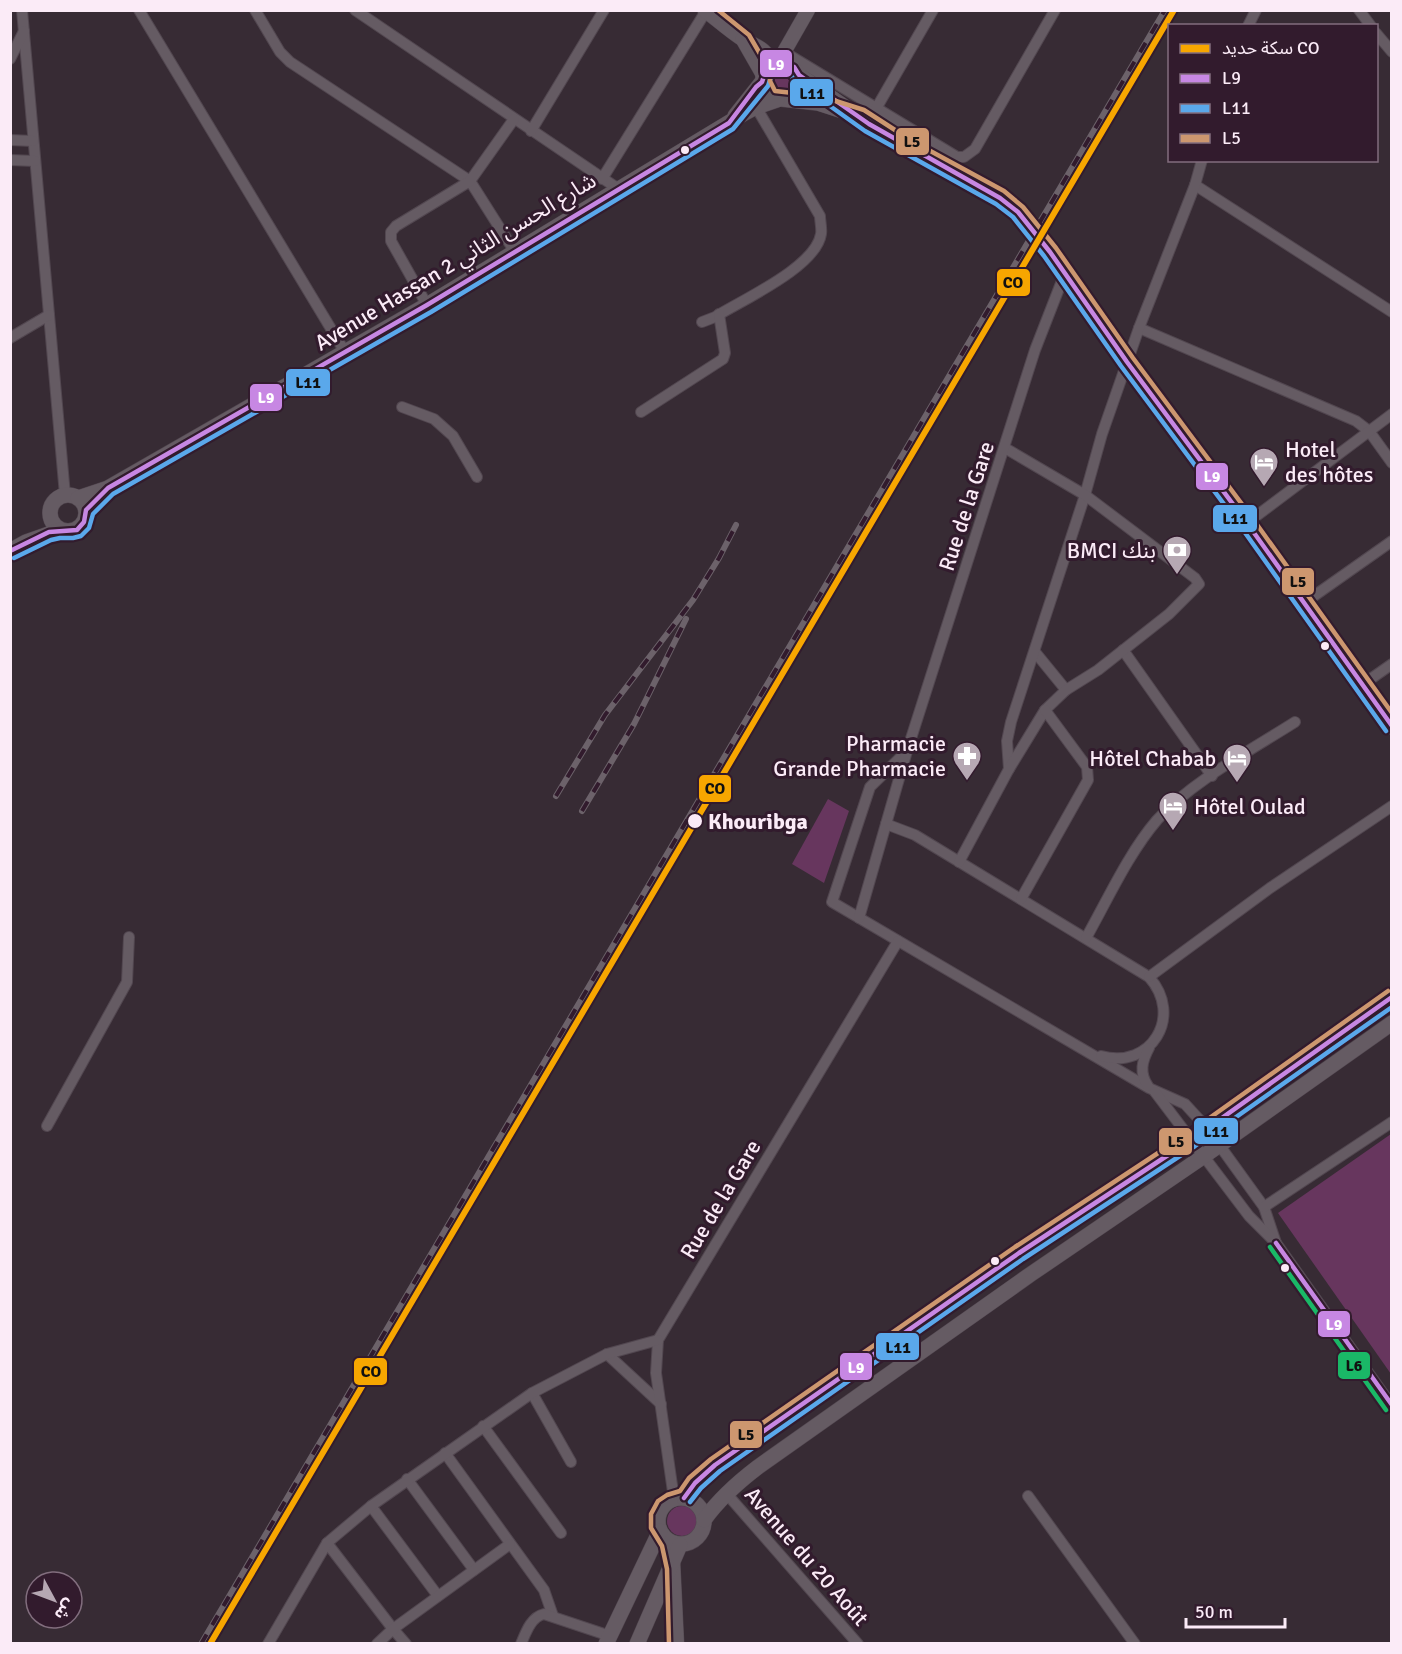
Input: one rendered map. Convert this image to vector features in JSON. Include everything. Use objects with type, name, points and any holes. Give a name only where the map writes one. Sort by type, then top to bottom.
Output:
[{"type":"main road","points":[[705,11],[743,39],[756,44],[765,51],[773,67],[768,95],[818,103],[865,121]]},
{"type":"main road","points":[[729,123],[773,67],[794,67],[799,75],[865,121],[1000,198],[1018,212],[1050,252],[1127,362],[1247,523],[1392,727]]},
{"type":"main road","points":[[782,99],[792,96],[799,87],[799,75]]},
{"type":"main road","name":"Avenue Hassan 2 شارع الحسن الثاني","points":[[76,501],[108,488],[427,305],[756,107],[782,99]]},
{"type":"main road","points":[[76,501],[85,520],[79,528],[72,531],[55,524],[53,503],[76,501]]},
{"type":"main road","points":[[10,551],[55,524]]},
{"type":"main road","points":[[637,1644],[673,1561],[669,1539],[657,1521],[659,1512],[665,1504],[679,1499],[703,1475],[725,1458],[1019,1253],[1191,1140],[1392,997]]},
{"type":"main road","points":[[704,1520],[726,1493],[758,1467],[1392,1023]]},
{"type":"main road","points":[[669,1539],[689,1543],[698,1538],[703,1530],[703,1514],[696,1503],[679,1499]]},
{"type":"main road","points":[[608,1640],[669,1539]]},
{"type":"street","points":[[22,10],[49,315],[76,501]]},
{"type":"street","points":[[139,10],[345,352]]},
{"type":"street","points":[[255,10],[280,52],[290,62],[470,182],[515,252]]},
{"type":"street","points":[[354,10],[620,190]]},
{"type":"street","points":[[531,131],[604,10]]},
{"type":"street","points":[[808,10],[773,67],[877,107],[957,157],[970,155],[1055,10]]},
{"type":"street","points":[[865,121],[877,107],[933,10]]},
{"type":"street","points":[[1249,24],[1256,10]]},
{"type":"street","points":[[1359,10],[1370,24]]},
{"type":"street","points":[[602,179],[705,11]]},
{"type":"street","points":[[10,59],[24,31]]},
{"type":"street","points":[[1378,34],[1392,52]]},
{"type":"street","points":[[702,322],[796,269],[815,249],[821,235],[820,216],[756,107]]},
{"type":"street","points":[[427,305],[391,241],[391,231],[396,225],[470,182],[514,119]]},
{"type":"street","points":[[10,140],[33,141]]},
{"type":"street","points":[[10,160],[35,162]]},
{"type":"street","points":[[1009,769],[1007,741],[1011,722],[1085,495],[1102,434],[1201,162]]},
{"type":"street","points":[[1195,184],[1392,312]]},
{"type":"street","name":"Rue de la Gare","points":[[859,918],[907,751],[1035,350],[1065,273]]},
{"type":"street","points":[[641,412],[723,359],[725,353],[719,314]]},
{"type":"street","points":[[10,338],[49,315]]},
{"type":"street","points":[[1139,328],[1356,421],[1369,431],[1392,463]]},
{"type":"street","points":[[402,407],[434,419],[453,435],[477,477]]},
{"type":"street","points":[[1247,523],[1392,414]]},
{"type":"street","points":[[959,862],[1009,769],[1046,710],[1066,690],[1169,614],[1199,584],[1195,578],[1085,495],[1005,448]]},
{"type":"street","points":[[1304,603],[1392,541]]},
{"type":"street","points":[[1123,650],[1212,776]]},
{"type":"street","points":[[1035,652],[1066,690]]},
{"type":"street","points":[[1362,685],[1392,664]]},
{"type":"street","points":[[1021,899],[1088,780],[1089,774],[1087,767],[1046,710]]},
{"type":"street","points":[[1086,938],[1132,857],[1156,821],[1188,791],[1295,722]]},
{"type":"street","points":[[907,751],[870,787],[832,902],[1152,1089],[1185,1104],[1220,1144],[1264,1207],[1276,1243]]},
{"type":"street","points":[[1149,977],[1270,888],[1392,806]]},
{"type":"street","points":[[886,825],[915,835],[1149,977],[1160,994],[1164,1008],[1160,1029],[1143,1059],[1143,1077],[1249,1216],[1276,1243],[1392,1406]]},
{"type":"street","points":[[47,1126],[127,982],[129,937]]},
{"type":"street","name":"Rue de la Gare","points":[[679,1499],[656,1373],[658,1340],[898,940]]},
{"type":"street","points":[[1092,1054],[1108,1058],[1125,1058],[1140,1053],[1152,1042]]},
{"type":"street","points":[[1264,1207],[1392,1122]]},
{"type":"street","points":[[268,1644],[327,1543],[371,1506],[532,1393],[607,1354],[658,1340]]},
{"type":"street","points":[[607,1354],[662,1404]]},
{"type":"street","points":[[532,1393],[572,1462]]},
{"type":"street","points":[[483,1426],[561,1533]]},
{"type":"street","points":[[444,1453],[544,1590],[553,1616]]},
{"type":"street","points":[[407,1479],[474,1570]]},
{"type":"street","name":"Avenue du 20 Août","points":[[726,1493],[858,1644]]},
{"type":"street","points":[[1028,1496],[1135,1644]]},
{"type":"street","points":[[371,1506],[438,1596]]},
{"type":"street","points":[[327,1543],[406,1644]]},
{"type":"street","points":[[377,1644],[393,1629],[510,1544]]},
{"type":"street","points":[[673,1561],[677,1644]]},
{"type":"street","points":[[521,1644],[537,1616],[553,1616],[608,1640]]},
{"type":"shaded area","points":[[781,71],[788,74],[791,81],[788,88],[781,91],[774,88],[771,81],[774,74]]},
{"type":"shaded area","points":[[828,799],[849,811],[824,883],[792,864]]},
{"type":"shaded area","points":[[1391,1134],[1391,1374],[1278,1213]]},
{"type":"shaded area","points":[[682,1506],[693,1510],[697,1521],[693,1532],[682,1536],[671,1532],[667,1521],[671,1510]]},
{"type":"railway","points":[[201,1644],[1165,10]]},
{"type":"railway","points":[[556,796],[605,715],[693,600],[736,525]]},
{"type":"railway","points":[[582,811],[634,724],[686,619]]},
{"type":"rail line","name":"CO","points":[[210,1644],[1174,10]]},
{"type":"transit line","name":"L5","points":[[718,10],[749,35],[770,71],[770,81],[775,91],[820,96],[864,110],[912,141],[1004,191],[1023,207],[1056,248],[1133,358],[1253,519],[1392,713]]},
{"type":"transit line","name":"L9","points":[[10,551],[49,532],[77,530],[84,522],[86,510],[108,488],[427,305],[729,123],[762,82],[766,70],[773,64],[786,63],[794,67],[799,75],[869,124],[1000,198],[1018,212],[1050,252],[1127,362],[1247,523],[1392,726]]},
{"type":"transit line","name":"L11","points":[[14,558],[51,540],[81,536],[89,528],[93,514],[113,494],[431,312],[733,129],[768,86],[772,74],[776,71],[785,71],[795,81],[865,131],[996,204],[1013,217],[1044,256],[1121,366],[1241,527],[1386,731]]},
{"type":"transit line","name":"L5","points":[[669,1644],[667,1569],[662,1546],[651,1528],[651,1514],[658,1501],[680,1491],[689,1478],[711,1459],[1015,1247],[1187,1134],[1388,991]]},
{"type":"transit line","name":"L9","points":[[684,1498],[695,1483],[715,1465],[1019,1253],[1191,1140],[1392,997]]},
{"type":"transit line","name":"L11","points":[[690,1502],[701,1488],[720,1471],[1023,1259],[1195,1146],[1392,1007]]},
{"type":"transit line","name":"L9","points":[[1276,1243],[1392,1405]]},
{"type":"transit line","name":"L6","points":[[1270,1247],[1386,1410]]},
{"type":"place","name":"Hotel des hôtes","points":[[1264,488]]},
{"type":"place","name":"BMCI بنك","points":[[1177,576]]},
{"type":"place","name":"Pharmacie Grande Pharmacie","points":[[967,782]]},
{"type":"place","name":"Hôtel Chabab","points":[[1237,784]]},
{"type":"place","name":"Khouribga","points":[[695,821]]},
{"type":"place","name":"Hôtel Oulad","points":[[1173,832]]}]
